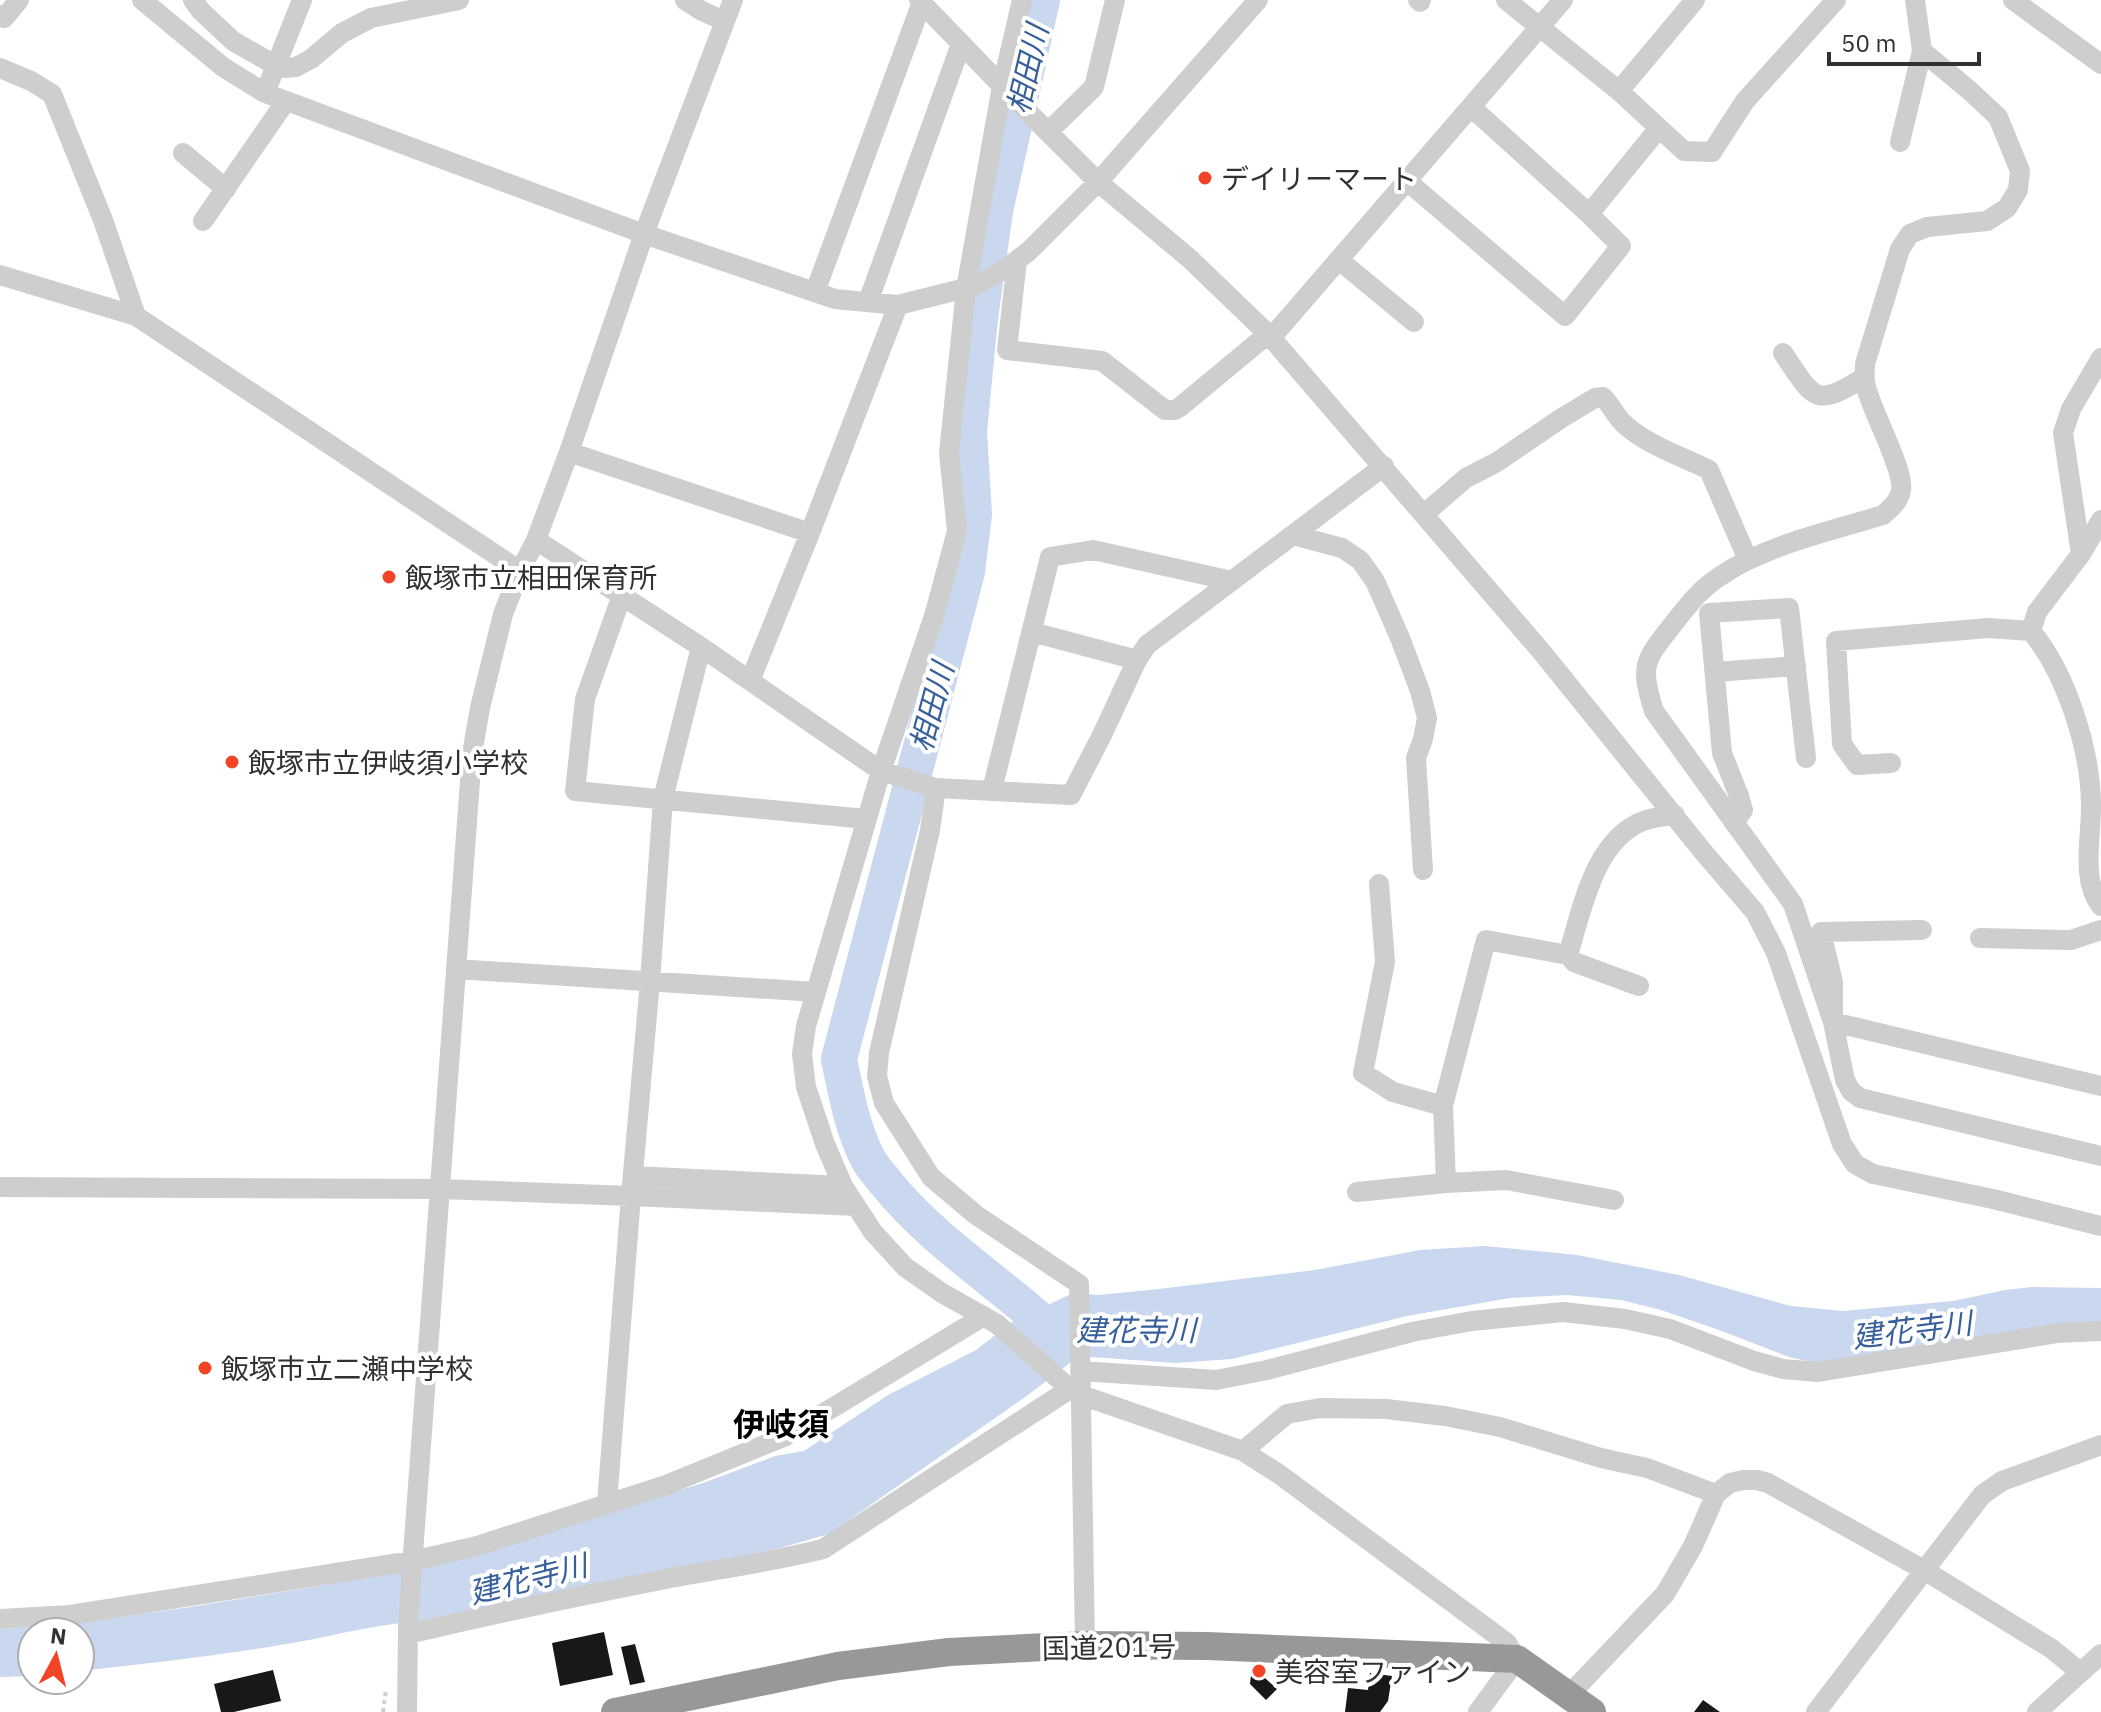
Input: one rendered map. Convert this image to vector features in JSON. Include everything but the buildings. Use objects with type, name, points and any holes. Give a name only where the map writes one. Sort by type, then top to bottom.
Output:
[{"type":"highway","name":"国道201号","points":[[615,1712],[838,1666],[949,1652],[1085,1645],[1207,1646],[1517,1659]]},
{"type":"highway","points":[[1517,1659],[1580,1704]]},
{"type":"street","points":[[0,15],[4,18],[19,0]]},
{"type":"street","points":[[142,0],[223,67],[265,93],[644,234],[835,299],[898,305],[970,288],[1012,264],[1098,182],[1258,0]]},
{"type":"street","points":[[193,0],[233,41],[285,68],[296,67],[311,59],[342,33],[371,18],[459,0]]},
{"type":"street","points":[[265,93],[302,0]]},
{"type":"street","points":[[685,0],[724,21]]},
{"type":"street","points":[[407,1712],[412,1564],[472,754],[480,708],[500,627],[520,571],[536,540],[569,452],[644,234],[733,0]]},
{"type":"street","points":[[1022,0],[970,288],[949,453],[957,531],[934,616],[866,819],[806,1026],[802,1054],[806,1087],[843,1186],[873,1232],[905,1267],[942,1293],[990,1320],[1075,1380],[1243,1451],[1279,1474],[1507,1643],[1517,1659],[1478,1712]]},
{"type":"street","points":[[1048,132],[1094,87],[1115,0]]},
{"type":"street","points":[[1506,0],[1619,91],[1684,151],[1712,152],[1745,101],[1836,0]]},
{"type":"street","points":[[1012,264],[1007,350],[1102,361],[1165,410],[1175,410],[1269,336],[1339,260],[1563,0]]},
{"type":"street","points":[[1619,91],[1695,0]]},
{"type":"street","points":[[1900,142],[1922,51],[1915,0]]},
{"type":"street","points":[[2013,0],[2101,64]]},
{"type":"street","points":[[815,292],[921,1],[1098,182],[1190,259],[1269,336],[1541,651],[1755,912],[1776,953],[1842,1144],[1855,1164],[1873,1174],[2101,1226]]},
{"type":"street","points":[[868,302],[961,44]]},
{"type":"street","points":[[1922,51],[1998,117],[2020,171],[2018,190],[2007,208],[1987,221],[1927,227],[1910,234],[1900,249],[1865,364],[1864,377],[1899,473],[1902,487],[1897,502],[1883,515],[1761,554],[1721,575],[1694,598],[1655,646],[1646,665],[1647,689],[1654,711],[1793,904],[1833,1022],[1845,1080],[1851,1091],[1860,1098],[2101,1156]]},
{"type":"street","points":[[0,68],[52,94],[103,220],[136,316]]},
{"type":"street","points":[[203,221],[286,101]]},
{"type":"street","points":[[1407,181],[1565,316],[1621,246],[1471,107]]},
{"type":"street","points":[[1589,214],[1659,128]]},
{"type":"street","points":[[183,153],[226,189]]},
{"type":"street","points":[[1339,260],[1414,322]]},
{"type":"street","points":[[0,275],[136,316],[520,571]]},
{"type":"street","points":[[750,681],[898,305]]},
{"type":"street","points":[[1783,353],[1807,389],[1816,395],[1840,393],[1864,377]]},
{"type":"street","points":[[2081,554],[2063,433],[2071,409],[2101,358]]},
{"type":"street","points":[[1424,514],[1466,478],[1497,462],[1595,398],[1603,397],[1620,421],[1639,436],[1709,470],[1748,560]]},
{"type":"street","points":[[569,452],[810,533]]},
{"type":"street","points":[[536,540],[701,647],[881,771],[936,788],[1071,795],[1147,645],[1384,466]]},
{"type":"street","points":[[2031,631],[2037,612],[2081,554],[2101,520]]},
{"type":"street","points":[[1293,535],[1342,548],[1360,560],[1375,581],[1400,638],[1427,718],[1416,758],[1423,870]]},
{"type":"street","points":[[992,790],[1050,557],[1093,550],[1232,581]]},
{"type":"street","points":[[622,595],[585,699],[575,791],[866,819]]},
{"type":"street","points":[[1734,823],[1743,810],[1722,753],[1709,613],[1789,608],[1806,758]]},
{"type":"street","points":[[1891,763],[1857,765],[1842,744],[1836,641],[1988,628],[2031,631],[2044,647],[2076,717],[2091,804],[2088,871],[2096,901],[2101,906]]},
{"type":"street","points":[[1032,632],[1137,660]]},
{"type":"street","points":[[607,1503],[663,799],[701,647]]},
{"type":"street","points":[[1715,672],[1796,666]]},
{"type":"street","points":[[936,788],[930,830],[879,1053],[877,1076],[884,1103],[931,1177],[976,1215],[1079,1284],[1075,1380],[1085,1645]]},
{"type":"street","points":[[1568,955],[1592,879],[1611,846],[1622,833],[1644,820],[1675,815]]},
{"type":"street","points":[[1379,884],[1385,962],[1363,1073],[1393,1092],[1443,1106]]},
{"type":"street","points":[[1833,1022],[1833,982],[1821,932],[1922,930]]},
{"type":"street","points":[[1980,938],[2071,940],[2101,930]]},
{"type":"street","points":[[1446,1183],[1443,1106],[1486,940],[1568,955],[1574,962],[1639,986]]},
{"type":"street","points":[[456,969],[816,992]]},
{"type":"street","points":[[1833,1022],[2101,1086]]},
{"type":"street","points":[[1357,1192],[1506,1180],[1614,1200]]},
{"type":"street","points":[[632,1186],[856,1206]]},
{"type":"street","points":[[0,1187],[441,1189],[843,1186]]},
{"type":"street","points":[[408,1632],[823,1549],[1075,1380],[1216,1380],[1267,1370],[1412,1332],[1472,1321],[1563,1312],[1655,1325],[1754,1361],[1783,1369],[1818,1372],[2058,1333],[2101,1331]]},
{"type":"street","points":[[0,1619],[70,1615],[412,1564],[477,1546],[666,1485],[786,1436],[990,1320]]},
{"type":"street","points":[[1243,1451],[1287,1414],[1320,1408],[1386,1409],[1500,1427],[1601,1458],[1647,1468],[1716,1494]]},
{"type":"street","points":[[1816,1712],[1982,1495],[2002,1481],[2101,1445]]},
{"type":"street","points":[[1580,1704],[1665,1594],[1693,1546],[1716,1494],[1730,1483],[1743,1480],[1768,1483],[1924,1570],[2052,1649],[2080,1672]]},
{"type":"street","points":[[2037,1712],[2101,1654]]},
{"type":"path","points":[[383,1712],[386,1690]]},
{"type":"water","name":"建花寺川","points":[[1485,1246],[1577,1255],[1679,1275],[1791,1306],[1843,1311],[1953,1301],[2032,1287],[2101,1288],[2101,1327],[2022,1329],[1835,1363],[1811,1362],[1789,1357],[1661,1310],[1621,1300],[1567,1295],[1510,1298],[1407,1316],[1232,1359],[1176,1363],[1091,1357],[1075,1359],[829,1534],[780,1548],[425,1621],[377,1626],[271,1647],[96,1669],[96,1621],[435,1566],[703,1483],[775,1456],[804,1451],[888,1395],[976,1350],[1012,1322],[1073,1293],[1098,1295],[1315,1270],[1420,1250]]},
{"type":"water","points":[[16,1628],[16,1676],[0,1677],[0,1629]]},
{"type":"waterway","name":"相田川","points":[[1042,0],[995,211],[980,318],[969,432],[974,514],[967,572],[839,1059],[854,1123],[862,1147],[874,1168],[923,1223],[1050,1329]]},
{"type":"place","name":"デイリーマート","points":[[1205,178]]},
{"type":"place","name":"飯塚市立相田保育所","points":[[389,577]]},
{"type":"place","name":"飯塚市立伊岐須小学校","points":[[232,762]]},
{"type":"place","name":"飯塚市立二瀬中学校","points":[[205,1368]]},
{"type":"place","name":"美容室ファイン","points":[[1259,1671]]},
{"type":"district","name":"伊岐須","points":[[781,1424]]}]
